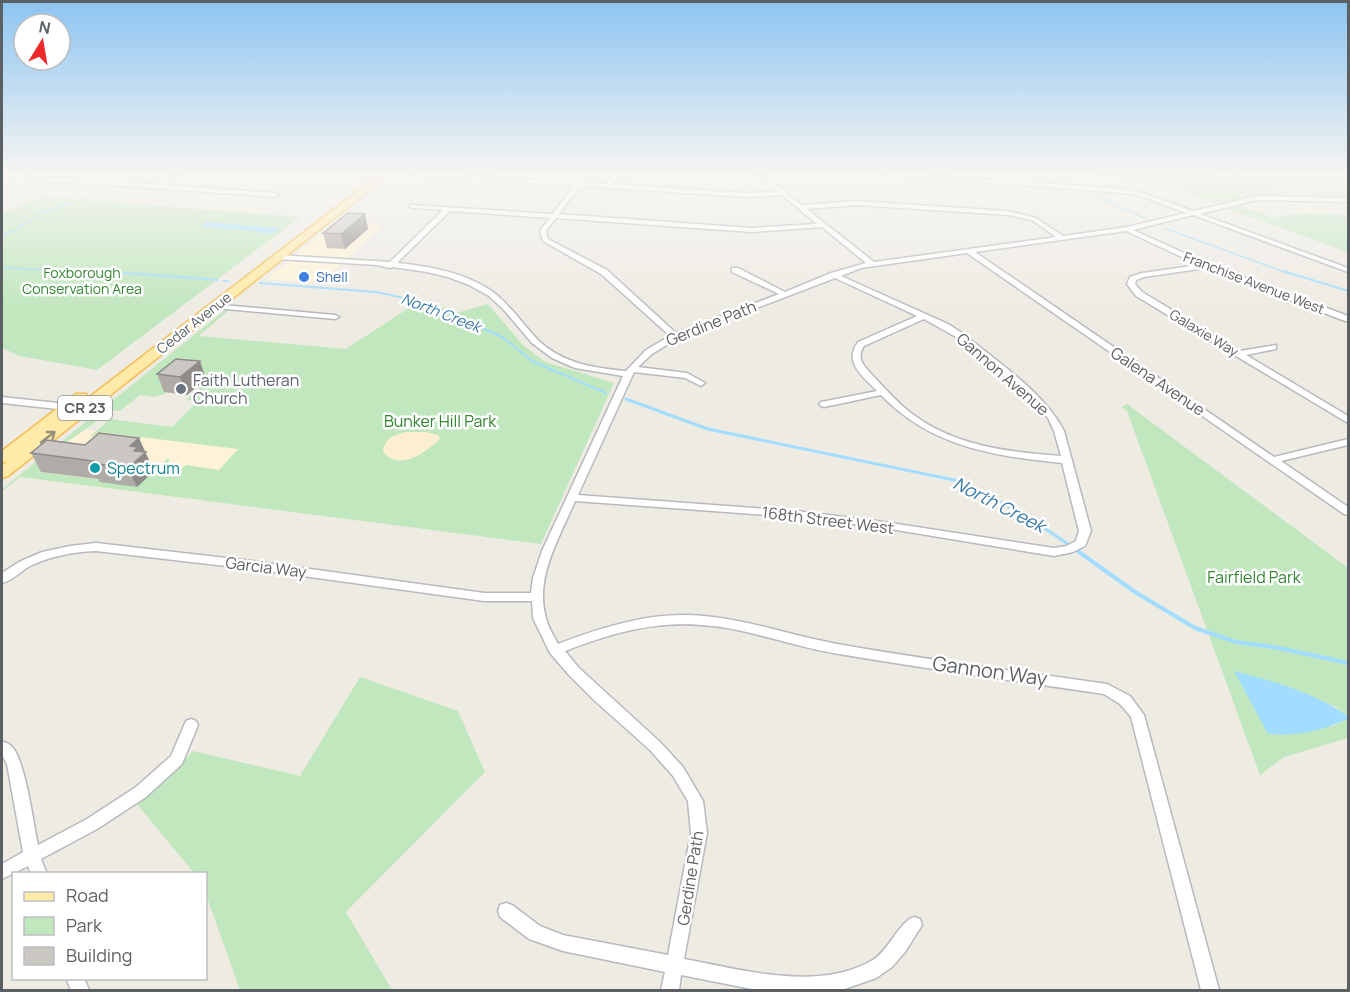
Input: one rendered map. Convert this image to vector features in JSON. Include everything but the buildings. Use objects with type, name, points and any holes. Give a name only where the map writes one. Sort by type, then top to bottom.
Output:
[{"type":"main road","name":"Cedar Avenue","points":[[2,458],[314,219]]},
{"type":"main road","name":"Cedar Avenue","points":[[2,473],[326,219]]},
{"type":"main road","points":[[278,257],[279,250],[287,240]]},
{"type":"street","points":[[390,266],[438,219]]},
{"type":"street","points":[[552,219],[543,231],[545,240],[604,272],[675,336]]},
{"type":"street","points":[[600,219],[751,230],[825,225]]},
{"type":"street","points":[[818,219],[872,264]]},
{"type":"street","points":[[1034,219],[1062,238]]},
{"type":"street","name":"Gerdine Path","points":[[670,990],[699,833],[699,817],[694,798],[672,763],[581,678],[555,650],[541,621],[536,597],[544,562],[630,371],[649,351],[675,336],[834,275],[872,264],[1127,230],[1168,219]]},
{"type":"street","points":[[1209,219],[1348,270]]},
{"type":"street","name":"Franchise Avenue West","points":[[1127,230],[1206,266],[1348,319]]},
{"type":"street","name":"Galena Avenue","points":[[967,250],[1348,512]]},
{"type":"street","points":[[278,257],[434,272],[473,284],[500,300],[536,343],[551,354],[584,367],[687,376],[701,383]]},
{"type":"street","name":"Galaxie Way","points":[[1206,266],[1142,275],[1133,279],[1131,284],[1139,294],[1348,420]]},
{"type":"street","points":[[735,270],[784,294]]},
{"type":"street","name":"Gannon Avenue","points":[[834,275],[924,316],[959,335],[1040,402],[1056,423],[1085,531],[1081,543]]},
{"type":"street","points":[[215,306],[335,317]]},
{"type":"street","points":[[924,316],[861,344],[857,349],[855,360],[859,367],[912,418],[957,441],[999,452],[1066,460]]},
{"type":"street","points":[[1239,354],[1273,347]]},
{"type":"street","points":[[824,404],[883,392]]},
{"type":"street","points":[[2,400],[67,407]]},
{"type":"street","points":[[1273,460],[1348,442]]},
{"type":"street","name":"168th Street West","points":[[572,498],[796,514],[884,525],[1044,551],[1064,551],[1081,543]]},
{"type":"street","name":"Garcia Way","points":[[2,579],[18,567],[40,557],[73,548],[96,547],[252,565],[484,597],[536,597]]},
{"type":"street","name":"Gannon Way","points":[[555,650],[596,634],[631,625],[667,619],[704,620],[740,626],[836,649],[1107,688],[1125,700],[1137,715],[1210,990]]},
{"type":"street","points":[[2,872],[110,814],[149,786],[177,760],[191,725]]},
{"type":"street","points":[[2,747],[8,752],[14,764],[32,856],[39,872]]},
{"type":"street","points":[[506,911],[535,933],[563,943],[778,986],[820,987],[845,981],[882,964],[914,925]]},
{"type":"shaded area","points":[[339,219],[359,219],[382,226],[320,283],[267,279]]},
{"type":"shaded area","points":[[78,429],[251,450],[204,501],[20,477]]},
{"type":"green space","name":"Foxborough Conservation Area","points":[[2,219],[297,219],[97,370],[20,356],[2,348]]},
{"type":"green space","points":[[1257,219],[1348,219],[1348,252]]},
{"type":"green space","points":[[267,259],[271,259],[2,468],[2,463]]},
{"type":"green space","name":"Bunker Hill Park","points":[[421,300],[456,313],[488,304],[522,344],[545,362],[614,383],[541,544],[20,477],[2,491],[93,416],[98,418],[96,422],[51,453],[41,472],[136,487],[168,458],[170,460],[163,468],[179,470],[186,465],[219,470],[238,449],[100,432],[87,439],[110,419],[172,427],[197,402],[186,400],[201,387],[197,386],[205,379],[155,397],[140,395],[120,411],[102,409],[225,310],[229,310],[199,336],[346,349]]},
{"type":"green space","name":"Fairfield Park","points":[[1127,404],[1348,568],[1348,716],[1334,706],[1235,672],[1251,698],[1331,727],[1348,719],[1348,738],[1284,757],[1260,775],[1127,411],[1121,407]]},
{"type":"green space","points":[[360,677],[458,711],[485,772],[346,912],[392,990],[240,990],[207,898],[207,872],[193,872],[136,803],[176,770],[193,751],[300,776]]},
{"type":"sand","points":[[406,432],[426,432],[438,435],[440,439],[413,458],[398,460],[390,458],[383,452],[385,443],[394,436]]},
{"type":"water","points":[[207,222],[278,228],[279,230],[267,234],[203,227],[203,224]]},
{"type":"water","points":[[1234,671],[1308,694],[1348,716],[1348,719],[1309,732],[1268,734]]},
{"type":"waterway","points":[[2,235],[32,219]]},
{"type":"waterway","points":[[1164,228],[1287,273]]},
{"type":"waterway","name":"North Creek","points":[[2,268],[120,273]]},
{"type":"waterway","name":"North Creek","points":[[100,271],[218,280]]},
{"type":"waterway","points":[[1283,271],[1348,291]]},
{"type":"waterway","name":"North Creek","points":[[260,283],[376,292],[409,299],[458,317],[504,338],[532,361],[606,393]]},
{"type":"waterway","name":"North Creek","points":[[626,399],[708,429],[959,481],[1022,514],[1082,554]]},
{"type":"waterway","name":"North Creek","points":[[1079,552],[1135,592],[1195,628],[1236,642],[1279,648],[1348,663]]},
{"type":"place","name":"Shell","points":[[304,277]]},
{"type":"place","name":"Faith Lutheran Church","points":[[181,389]]},
{"type":"place","name":"Spectrum","points":[[95,468]]}]
